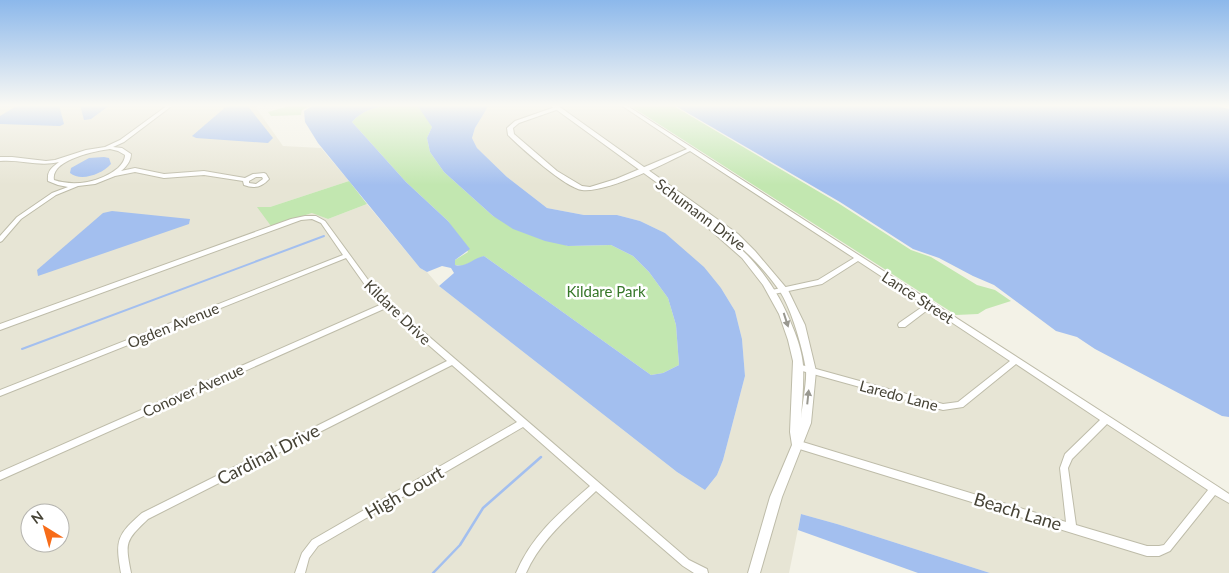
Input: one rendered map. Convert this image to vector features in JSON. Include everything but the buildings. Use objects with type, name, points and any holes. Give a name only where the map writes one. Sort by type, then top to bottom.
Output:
[{"type":"street","points":[[45,163],[105,148],[122,141],[135,132]]},
{"type":"street","points":[[511,132],[511,135],[571,183],[583,189],[600,187],[691,149]]},
{"type":"street","name":"Schumann Drive","points":[[585,132],[735,236],[784,290],[800,326],[811,370],[806,423],[776,496],[754,573]]},
{"type":"street","name":"Lance Street","points":[[664,132],[1229,499]]},
{"type":"street","points":[[120,150],[122,141]]},
{"type":"street","points":[[105,148],[120,150],[128,154],[126,163],[113,174]]},
{"type":"street","points":[[70,157],[53,169],[50,175],[51,181],[57,184],[76,185]]},
{"type":"street","points":[[0,159],[12,158],[45,163],[53,169]]},
{"type":"street","points":[[126,163],[135,170]]},
{"type":"street","points":[[0,240],[19,218],[54,194],[76,185],[98,181],[113,174],[135,170],[164,176],[204,174],[246,180]]},
{"type":"street","name":"Schumann Drive","points":[[640,171],[729,240],[760,272],[774,292],[784,313],[798,366],[798,394],[794,422],[796,444]]},
{"type":"street","points":[[54,194],[57,184]]},
{"type":"street","name":"Kildare Drive","points":[[0,327],[302,218],[314,218],[322,221],[372,290],[387,305],[686,563],[703,573]]},
{"type":"street","name":"Ogden Avenue","points":[[0,393],[346,256]]},
{"type":"street","points":[[774,292],[820,282],[859,258]]},
{"type":"street","name":"Conover Avenue","points":[[0,476],[387,305]]},
{"type":"street","points":[[902,325],[930,305]]},
{"type":"street","name":"Laredo Lane","points":[[798,366],[943,407],[960,405],[1016,360]]},
{"type":"street","name":"Cardinal Drive","points":[[126,573],[121,548],[127,533],[145,516],[452,362]]},
{"type":"street","points":[[1072,528],[1064,468],[1068,457],[1106,419]]},
{"type":"street","name":"High Court","points":[[300,573],[305,556],[315,544],[523,423]]},
{"type":"street","name":"Beach Lane","points":[[796,444],[1147,551],[1159,551],[1167,548],[1214,489]]},
{"type":"street","points":[[521,573],[530,553],[543,536],[596,486]]},
{"type":"shaded area","points":[[0,132],[273,132],[283,146],[321,148],[349,181],[270,207],[258,207],[299,216],[313,213],[328,219],[367,204],[420,268],[427,272],[439,286],[677,472],[705,490],[717,475],[723,460],[745,376],[742,339],[735,311],[721,288],[665,233],[640,221],[617,215],[584,215],[547,208],[507,177],[477,148],[472,138],[474,132],[661,132],[1229,502],[1229,573],[990,573],[801,514],[789,573],[0,573]]},
{"type":"green space","name":"Kildare Park","points":[[361,132],[430,132],[427,138],[430,152],[444,172],[493,216],[568,246],[611,245],[633,256],[649,272],[668,298],[676,325],[679,365],[663,373],[651,375],[484,256],[463,266],[455,265],[455,260],[468,252],[448,221],[406,182]]},
{"type":"green space","points":[[671,132],[717,132],[838,203],[911,250],[931,257],[977,285],[995,290],[1011,301],[986,309],[978,314],[956,315]]},
{"type":"green space","points":[[349,181],[367,204],[328,219],[312,213],[271,226],[257,207],[270,207]]},
{"type":"water","points":[[197,132],[268,132],[273,138],[268,143],[196,138],[192,136]]},
{"type":"water","points":[[311,132],[361,132],[406,182],[448,221],[470,249],[455,260],[455,265],[463,265],[484,256],[651,375],[663,373],[679,365],[676,325],[668,298],[649,272],[633,256],[611,245],[568,246],[545,241],[513,229],[493,216],[444,172],[430,152],[427,138],[430,132],[474,132],[472,138],[477,148],[507,177],[547,208],[584,215],[617,215],[640,221],[665,233],[704,267],[721,288],[735,311],[742,339],[745,376],[723,460],[717,475],[705,490],[677,472],[439,286],[454,273],[451,268],[442,266],[427,272],[420,268],[318,143]]},
{"type":"water","points":[[720,132],[1229,132],[1229,417],[1222,416],[1095,349],[1077,337],[1056,331],[994,285],[939,258],[913,249],[840,202]]},
{"type":"water","points":[[89,158],[109,158],[111,164],[97,174],[80,177],[70,173],[71,168]]},
{"type":"water","points":[[112,211],[190,219],[189,224],[38,276],[37,270],[103,213]]},
{"type":"water","points":[[801,514],[990,573],[918,573],[798,530]]},
{"type":"waterway","points":[[22,349],[324,236]]},
{"type":"waterway","points":[[433,573],[460,545],[483,508],[541,457]]}]
